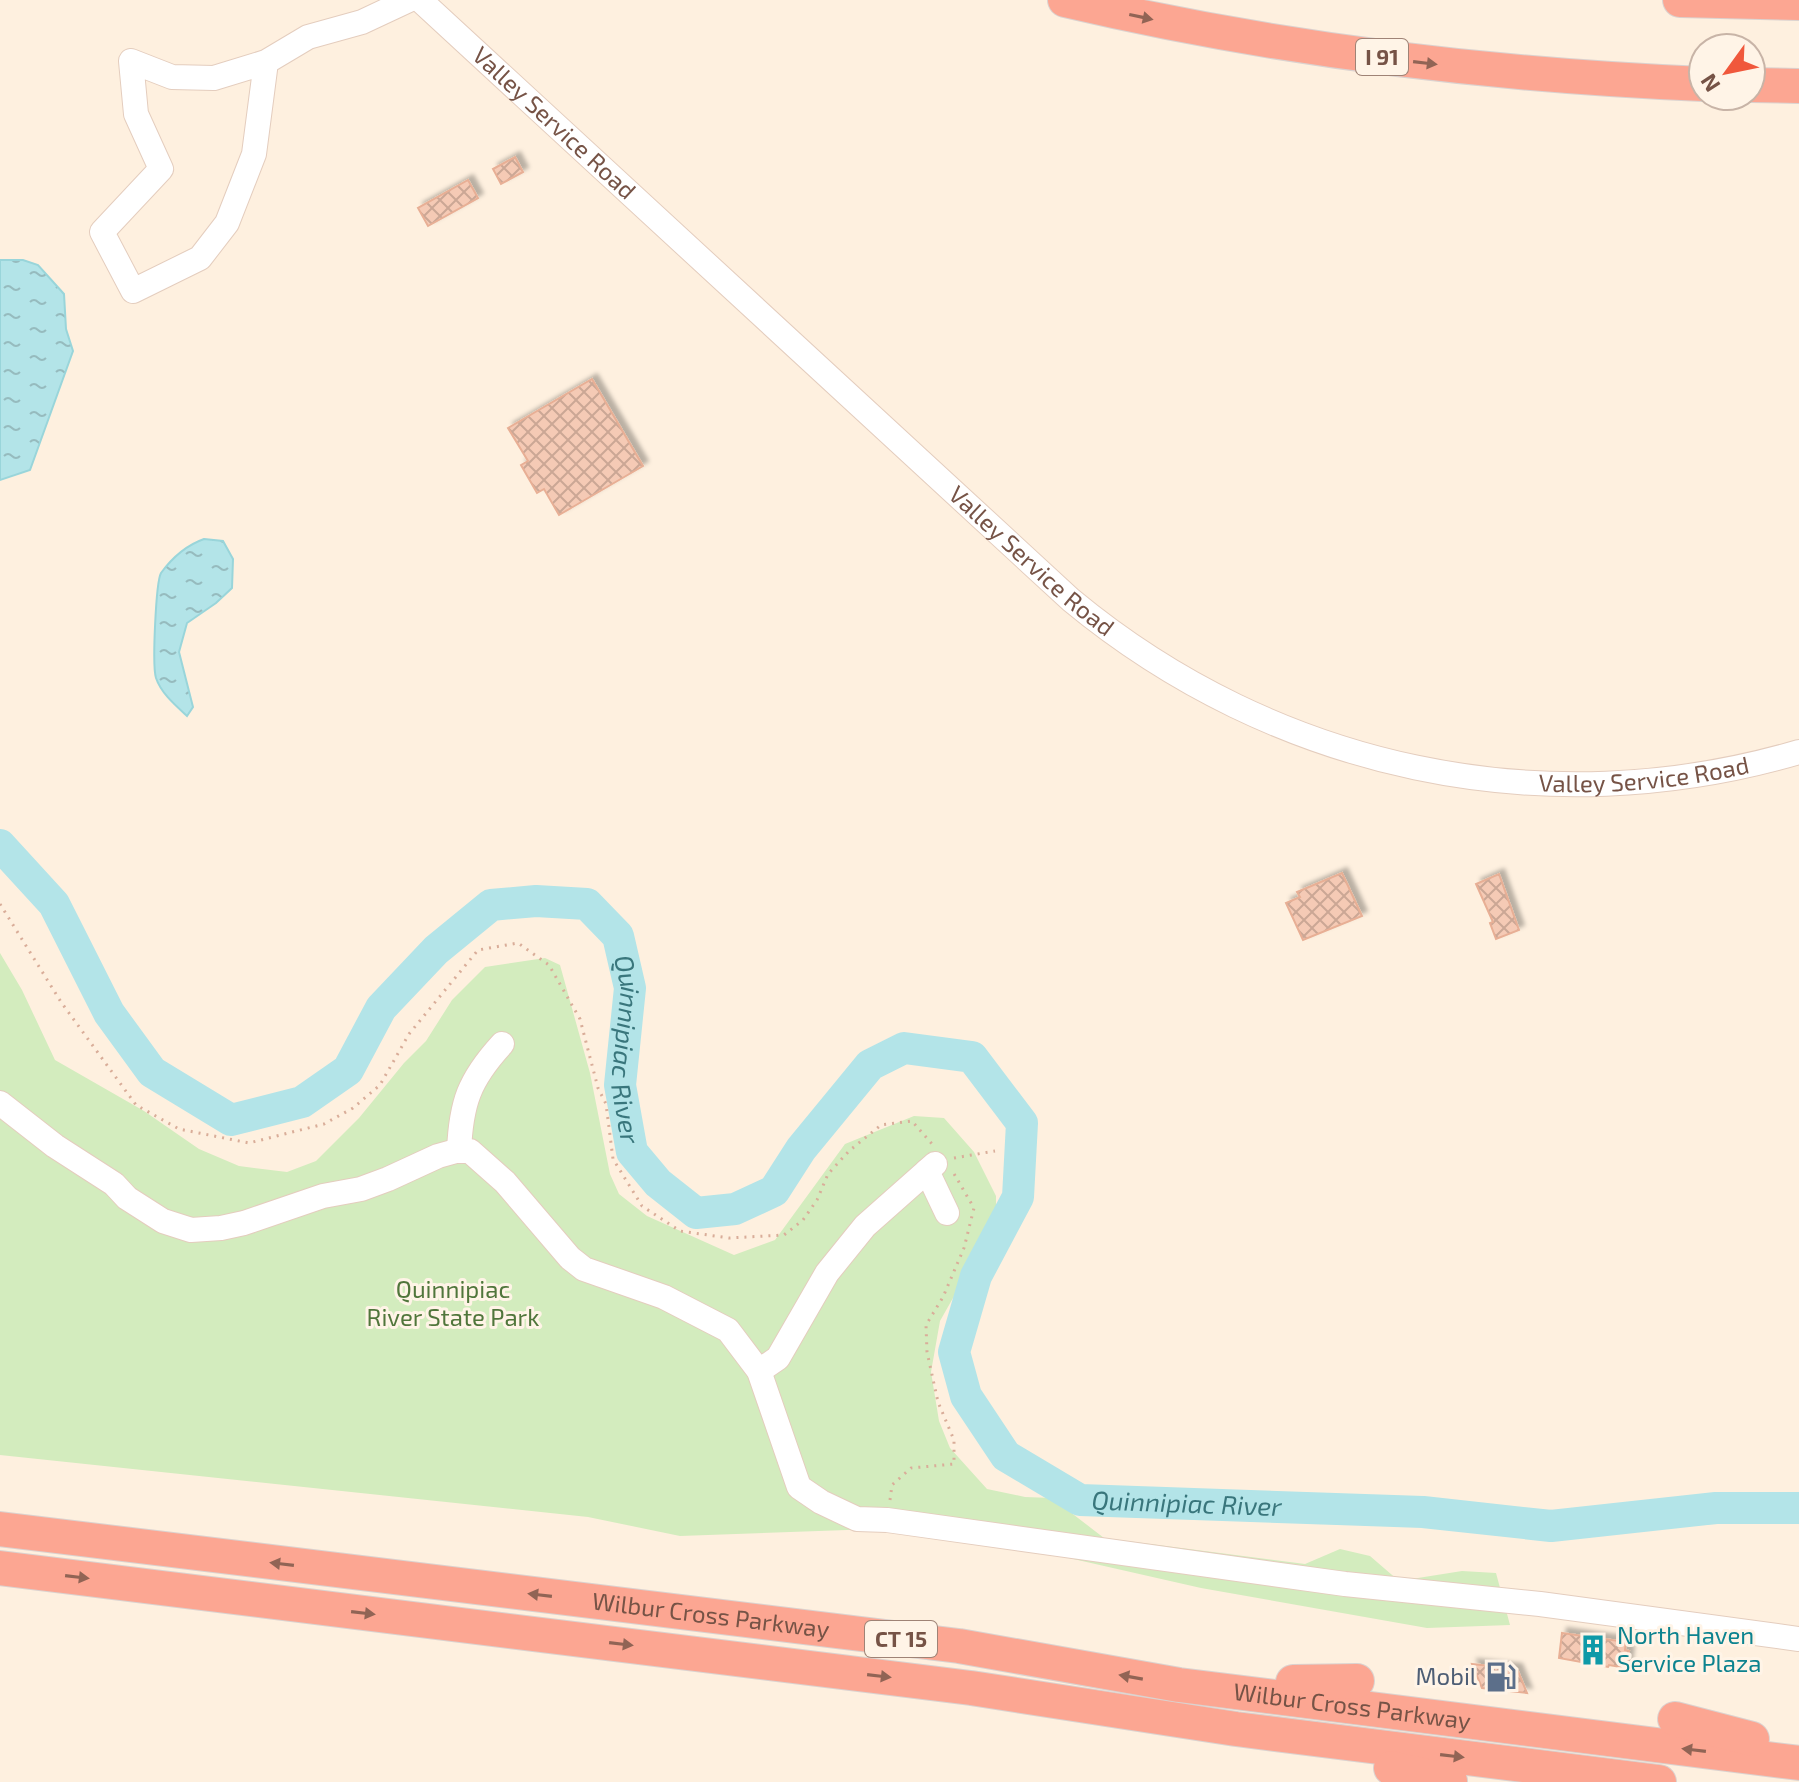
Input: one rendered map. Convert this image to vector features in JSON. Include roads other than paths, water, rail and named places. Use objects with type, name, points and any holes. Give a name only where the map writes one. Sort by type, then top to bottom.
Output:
[{"type":"highway","name":"I 91","points":[[1065,0],[1213,31],[1384,58],[1533,74],[1687,83]]},
{"type":"highway","points":[[1680,0],[1799,3]]},
{"type":"highway","points":[[1767,85],[1799,86]]},
{"type":"highway","name":"Wilbur Cross Parkway","points":[[0,1529],[959,1646],[1179,1685],[1799,1763]]},
{"type":"highway","name":"Wilbur Cross Parkway","points":[[0,1568],[971,1688],[1236,1729],[1659,1782]]},
{"type":"highway","points":[[1179,1685],[1357,1681]]},
{"type":"highway","points":[[1675,1719],[1799,1752]]},
{"type":"highway","points":[[1236,1729],[1450,1781]]},
{"type":"street","points":[[266,62],[254,154],[227,223],[200,258],[133,291],[102,232],[161,169],[136,114],[131,61],[172,77],[214,78],[266,62],[308,37],[362,22],[409,0]]},
{"type":"street","name":"Valley Service Road","points":[[420,0],[1071,600],[1144,656],[1191,684],[1274,724],[1330,746],[1387,762],[1476,778],[1560,784],[1654,781],[1738,769],[1799,752]]},
{"type":"street","points":[[459,1151],[460,1117],[471,1087],[502,1044]]},
{"type":"street","points":[[0,1103],[55,1146],[114,1184],[127,1198],[163,1221],[191,1230],[221,1228],[277,1214],[323,1196],[361,1189],[411,1171],[438,1156],[470,1151],[505,1182],[570,1258],[584,1269],[664,1297],[728,1330],[759,1371],[799,1487],[821,1502],[857,1519],[887,1520],[1345,1584],[1540,1604],[1799,1639]]},
{"type":"street","points":[[759,1371],[778,1358],[840,1256],[884,1208],[936,1165],[947,1213]]},
{"type":"water","points":[[0,260],[23,260],[38,265],[64,294],[66,329],[73,351],[30,470],[0,480]]},
{"type":"water","points":[[204,539],[223,541],[233,559],[232,588],[187,623],[179,652],[193,707],[187,716],[165,694],[156,678],[158,591],[161,573],[170,562],[186,548]]},
{"type":"waterway","name":"Quinnipiac River","points":[[0,845],[54,904],[109,1013],[152,1072],[231,1120],[302,1102],[348,1070],[381,1008],[436,950],[491,905],[536,901],[587,904],[618,936],[630,988],[620,1085],[632,1152],[658,1183],[696,1213],[735,1209],[774,1191],[801,1149],[870,1065],[904,1048],[972,1057],[1022,1123],[1018,1197],[976,1276],[954,1352],[966,1396],[1006,1456],[1080,1500],[1423,1512],[1551,1526],[1716,1508],[1799,1508]]},
{"type":"place","name":"North Haven Service Plaza","points":[[1593,1650]]},
{"type":"place","name":"Mobil","points":[[1501,1677]]},
{"type":"park label","name":"Quinnipiac River State Park","points":[[453,1304]]}]
